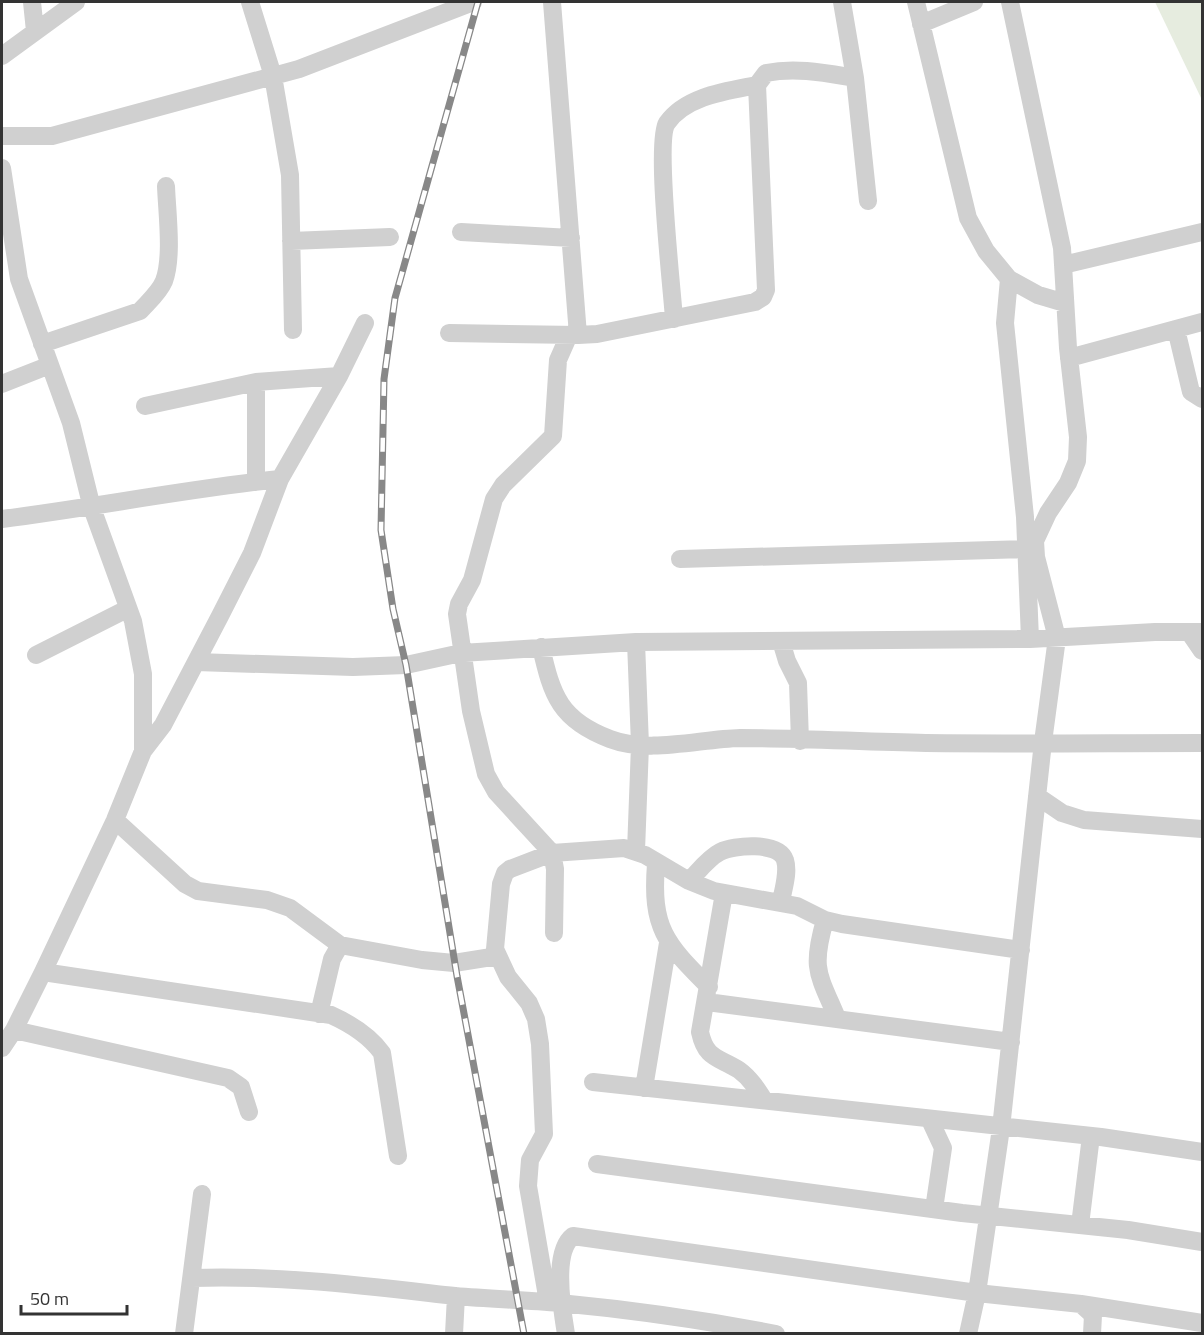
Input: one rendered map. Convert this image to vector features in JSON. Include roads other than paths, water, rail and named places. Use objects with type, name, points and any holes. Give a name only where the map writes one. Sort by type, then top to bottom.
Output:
[{"type":"street","points":[[32,2],[35,32]]},
{"type":"street","points":[[2,56],[76,2]]},
{"type":"street","points":[[250,2],[273,76],[290,175],[293,330]]},
{"type":"street","points":[[2,136],[52,136],[299,69],[473,2]]},
{"type":"street","points":[[552,2],[571,238],[573,335],[558,360],[553,435],[504,485],[494,499],[472,580],[459,604],[461,653],[486,774],[496,792],[552,853],[555,869],[554,933]]},
{"type":"street","points":[[842,2],[855,78],[868,201]]},
{"type":"street","points":[[916,2],[968,218],[986,251],[1009,279],[1038,295],[1065,303]]},
{"type":"street","points":[[921,24],[974,2]]},
{"type":"street","points":[[968,1334],[977,1293],[1001,1128],[1043,742],[1057,638],[1036,557],[1035,541],[1048,513],[1068,483],[1077,461],[1078,437],[1069,358],[1062,248],[1010,2]]},
{"type":"street","points":[[449,333],[597,334],[755,302],[763,297],[766,290],[757,85],[766,73],[776,71],[803,70],[855,78]]},
{"type":"street","points":[[674,319],[663,161],[663,130],[667,123],[686,106],[715,94],[757,85]]},
{"type":"street","points":[[2,168],[8,256],[19,279],[71,423],[92,508],[133,621],[143,675],[143,751]]},
{"type":"street","points":[[42,344],[140,310],[152,299],[164,282],[168,260],[166,186]]},
{"type":"street","points":[[1063,265],[1203,231]]},
{"type":"street","points":[[461,232],[571,238]]},
{"type":"street","points":[[291,241],[390,237]]},
{"type":"street","points":[[1009,279],[1005,323],[1026,549],[1030,639]]},
{"type":"street","points":[[1069,358],[1203,322]]},
{"type":"street","points":[[249,1112],[240,1087],[228,1078],[5,1041],[43,972],[115,820],[143,751],[163,725],[196,662],[252,553],[280,479],[339,376],[365,323]]},
{"type":"street","points":[[1176,329],[1191,392],[1203,399]]},
{"type":"street","points":[[2,384],[50,365]]},
{"type":"street","points":[[145,406],[256,382],[339,376]]},
{"type":"street","points":[[256,382],[256,482]]},
{"type":"street","points":[[2,519],[92,508],[204,487],[280,479]]},
{"type":"street","points":[[680,559],[1026,549]]},
{"type":"street","points":[[36,655],[127,609]]},
{"type":"street","points":[[196,662],[353,667],[406,665],[461,653],[636,642],[1030,639],[1196,632],[1203,651]]},
{"type":"street","points":[[781,641],[787,661],[798,683],[800,741]]},
{"type":"street","points":[[636,642],[640,745],[636,851]]},
{"type":"street","points":[[541,647],[555,696],[564,711],[581,725],[612,740],[640,745],[740,738],[800,741],[1203,743]]},
{"type":"street","points":[[1037,796],[1062,813],[1084,820],[1203,829]]},
{"type":"street","points":[[115,820],[184,884],[198,891],[267,900],[290,908],[340,945],[422,960],[454,963],[498,956]]},
{"type":"street","points":[[689,881],[721,852],[738,846],[777,851],[785,861],[786,873],[781,902]]},
{"type":"street","points":[[566,1334],[555,1303],[528,1186],[530,1160],[544,1134],[540,1044],[536,1019],[529,1003],[508,977],[495,949],[497,916],[505,873],[552,853],[624,848],[636,851],[689,881],[724,893],[796,906],[825,920],[1021,950]]},
{"type":"street","points":[[656,864],[653,898],[660,925],[668,943],[708,994],[837,1018],[1011,1042]]},
{"type":"street","points":[[724,893],[700,1032],[706,1050],[713,1057],[740,1071],[756,1087],[764,1100]]},
{"type":"street","points":[[825,920],[816,953],[818,972],[837,1018]]},
{"type":"street","points":[[644,1088],[668,943]]},
{"type":"street","points":[[320,1014],[332,959],[340,945]]},
{"type":"street","points":[[43,972],[320,1014],[348,1022],[373,1041],[382,1053],[398,1156]]},
{"type":"street","points":[[593,1082],[1091,1136],[1203,1152]]},
{"type":"street","points":[[930,1120],[943,1148],[934,1209]]},
{"type":"street","points":[[1080,1225],[1091,1136]]},
{"type":"street","points":[[597,1164],[1203,1242]]},
{"type":"street","points":[[184,1334],[202,1194]]},
{"type":"street","points":[[555,1303],[561,1259],[566,1241],[573,1236],[977,1293],[1081,1304],[1203,1323]]},
{"type":"street","points":[[192,1278],[252,1276],[377,1285],[456,1296],[555,1303],[692,1318],[776,1334]]},
{"type":"street","points":[[454,1334],[456,1296]]},
{"type":"street","points":[[1081,1304],[1094,1315],[1092,1334]]},
{"type":"railway","points":[[478,2],[395,298],[384,379],[381,530],[393,609],[406,665],[457,976],[524,1334]]}]
